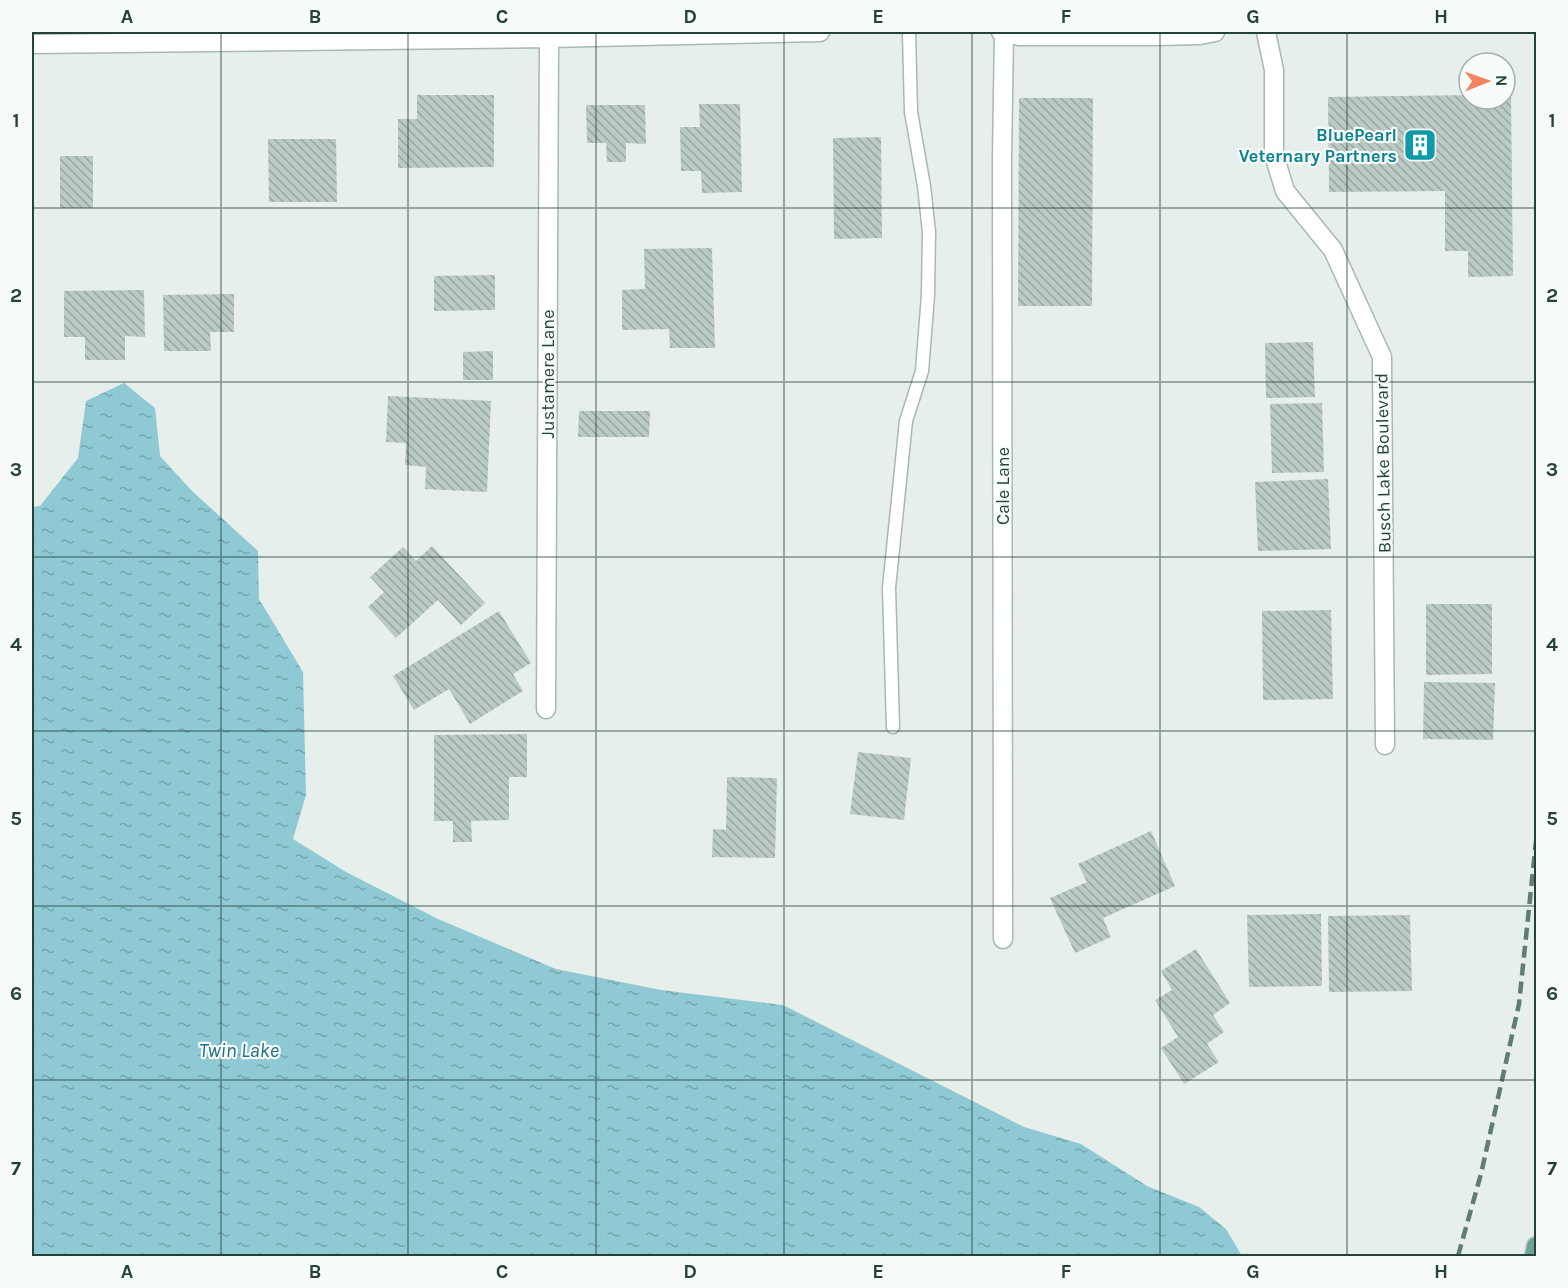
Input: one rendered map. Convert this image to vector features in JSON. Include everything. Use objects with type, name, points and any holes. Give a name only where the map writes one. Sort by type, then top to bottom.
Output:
[{"type":"main road","points":[[1534,1257],[1536,1246]]},
{"type":"street","points":[[32,44],[150,37],[549,38],[820,32]]},
{"type":"street","points":[[1002,32],[1019,36],[1200,35],[1215,32]]},
{"type":"street","name":"Cale Lane","points":[[1002,32],[1003,939]]},
{"type":"street","name":"Busch Lake Boulevard","points":[[1266,32],[1274,70],[1274,155],[1285,191],[1334,250],[1382,357],[1385,745]]},
{"type":"street","name":"Justamere Lane","points":[[546,709],[549,38]]},
{"type":"lane","points":[[893,727],[889,588],[906,421],[922,371],[928,295],[929,232],[924,186],[910,112],[909,32]]},
{"type":"water","name":"Twin Lake","points":[[124,383],[155,408],[160,456],[192,491],[258,551],[259,599],[303,672],[306,795],[293,839],[346,872],[438,919],[556,969],[661,990],[783,1005],[1024,1127],[1081,1144],[1147,1186],[1199,1207],[1226,1229],[1242,1256],[32,1256],[32,507],[40,506],[78,458],[86,401]]},
{"type":"building","points":[[417,95],[494,95],[494,167],[398,168],[398,119],[417,119]]},
{"type":"building","name":"BluePearl Veternary Partners","points":[[1457,95],[1457,111],[1511,111],[1513,276],[1468,277],[1468,251],[1445,251],[1445,191],[1329,192],[1328,97]]},
{"type":"building","points":[[1019,98],[1093,98],[1092,306],[1018,306]]},
{"type":"building","points":[[699,104],[740,104],[742,192],[702,193],[701,171],[681,171],[680,127],[700,127]]},
{"type":"building","points":[[586,105],[645,105],[646,144],[626,143],[626,162],[607,162],[606,143],[587,143]]},
{"type":"building","points":[[881,137],[882,238],[834,239],[833,138]]},
{"type":"building","points":[[268,139],[336,139],[337,202],[269,202]]},
{"type":"building","points":[[60,156],[93,156],[93,208],[60,208]]},
{"type":"building","points":[[712,248],[715,348],[670,348],[669,329],[622,330],[622,290],[645,289],[644,249]]},
{"type":"building","points":[[495,275],[495,310],[434,311],[434,276]]},
{"type":"building","points":[[144,290],[145,337],[125,336],[125,360],[85,360],[85,337],[64,337],[64,291]]},
{"type":"building","points":[[234,294],[234,332],[210,332],[211,351],[164,351],[163,295]]},
{"type":"building","points":[[1313,342],[1315,397],[1266,398],[1265,343]]},
{"type":"building","points":[[493,351],[493,380],[463,380],[463,352]]},
{"type":"building","points":[[388,396],[491,401],[487,492],[425,489],[426,467],[405,465],[406,443],[386,442]]},
{"type":"building","points":[[1322,403],[1324,472],[1272,473],[1270,404]]},
{"type":"building","points":[[579,411],[650,411],[649,437],[578,437]]},
{"type":"building","points":[[1328,479],[1331,549],[1258,551],[1255,482]]},
{"type":"building","points":[[432,546],[485,603],[461,625],[438,600],[396,638],[368,607],[384,592],[370,577],[403,547],[416,561]]},
{"type":"building","points":[[1426,604],[1492,604],[1492,674],[1426,675]]},
{"type":"building","points":[[1331,610],[1333,699],[1263,700],[1262,611]]},
{"type":"building","points":[[499,611],[531,663],[513,674],[523,691],[470,724],[449,689],[414,710],[393,676]]},
{"type":"building","points":[[1424,682],[1495,683],[1493,740],[1423,739]]},
{"type":"building","points":[[527,734],[527,777],[509,777],[509,820],[471,821],[472,842],[453,842],[453,821],[434,821],[434,735]]},
{"type":"building","points":[[858,752],[911,758],[904,820],[850,814]]},
{"type":"building","points":[[727,777],[777,778],[775,858],[712,857],[713,829],[726,830]]},
{"type":"building","points":[[1151,831],[1175,886],[1103,918],[1111,937],[1075,953],[1050,898],[1087,882],[1078,864]]},
{"type":"building","points":[[1321,914],[1322,986],[1249,987],[1247,915]]},
{"type":"building","points":[[1410,915],[1412,991],[1329,992],[1328,916]]},
{"type":"building","points":[[1196,949],[1230,1003],[1213,1015],[1224,1032],[1207,1044],[1219,1062],[1184,1084],[1161,1048],[1178,1037],[1155,1000],[1172,990],[1161,971]]},
{"type":"railway","points":[[1458,1256],[1481,1174],[1519,1004],[1536,841]]},
{"type":"place","name":"BluePearl Veternary Partners","points":[[1420,145]]}]
